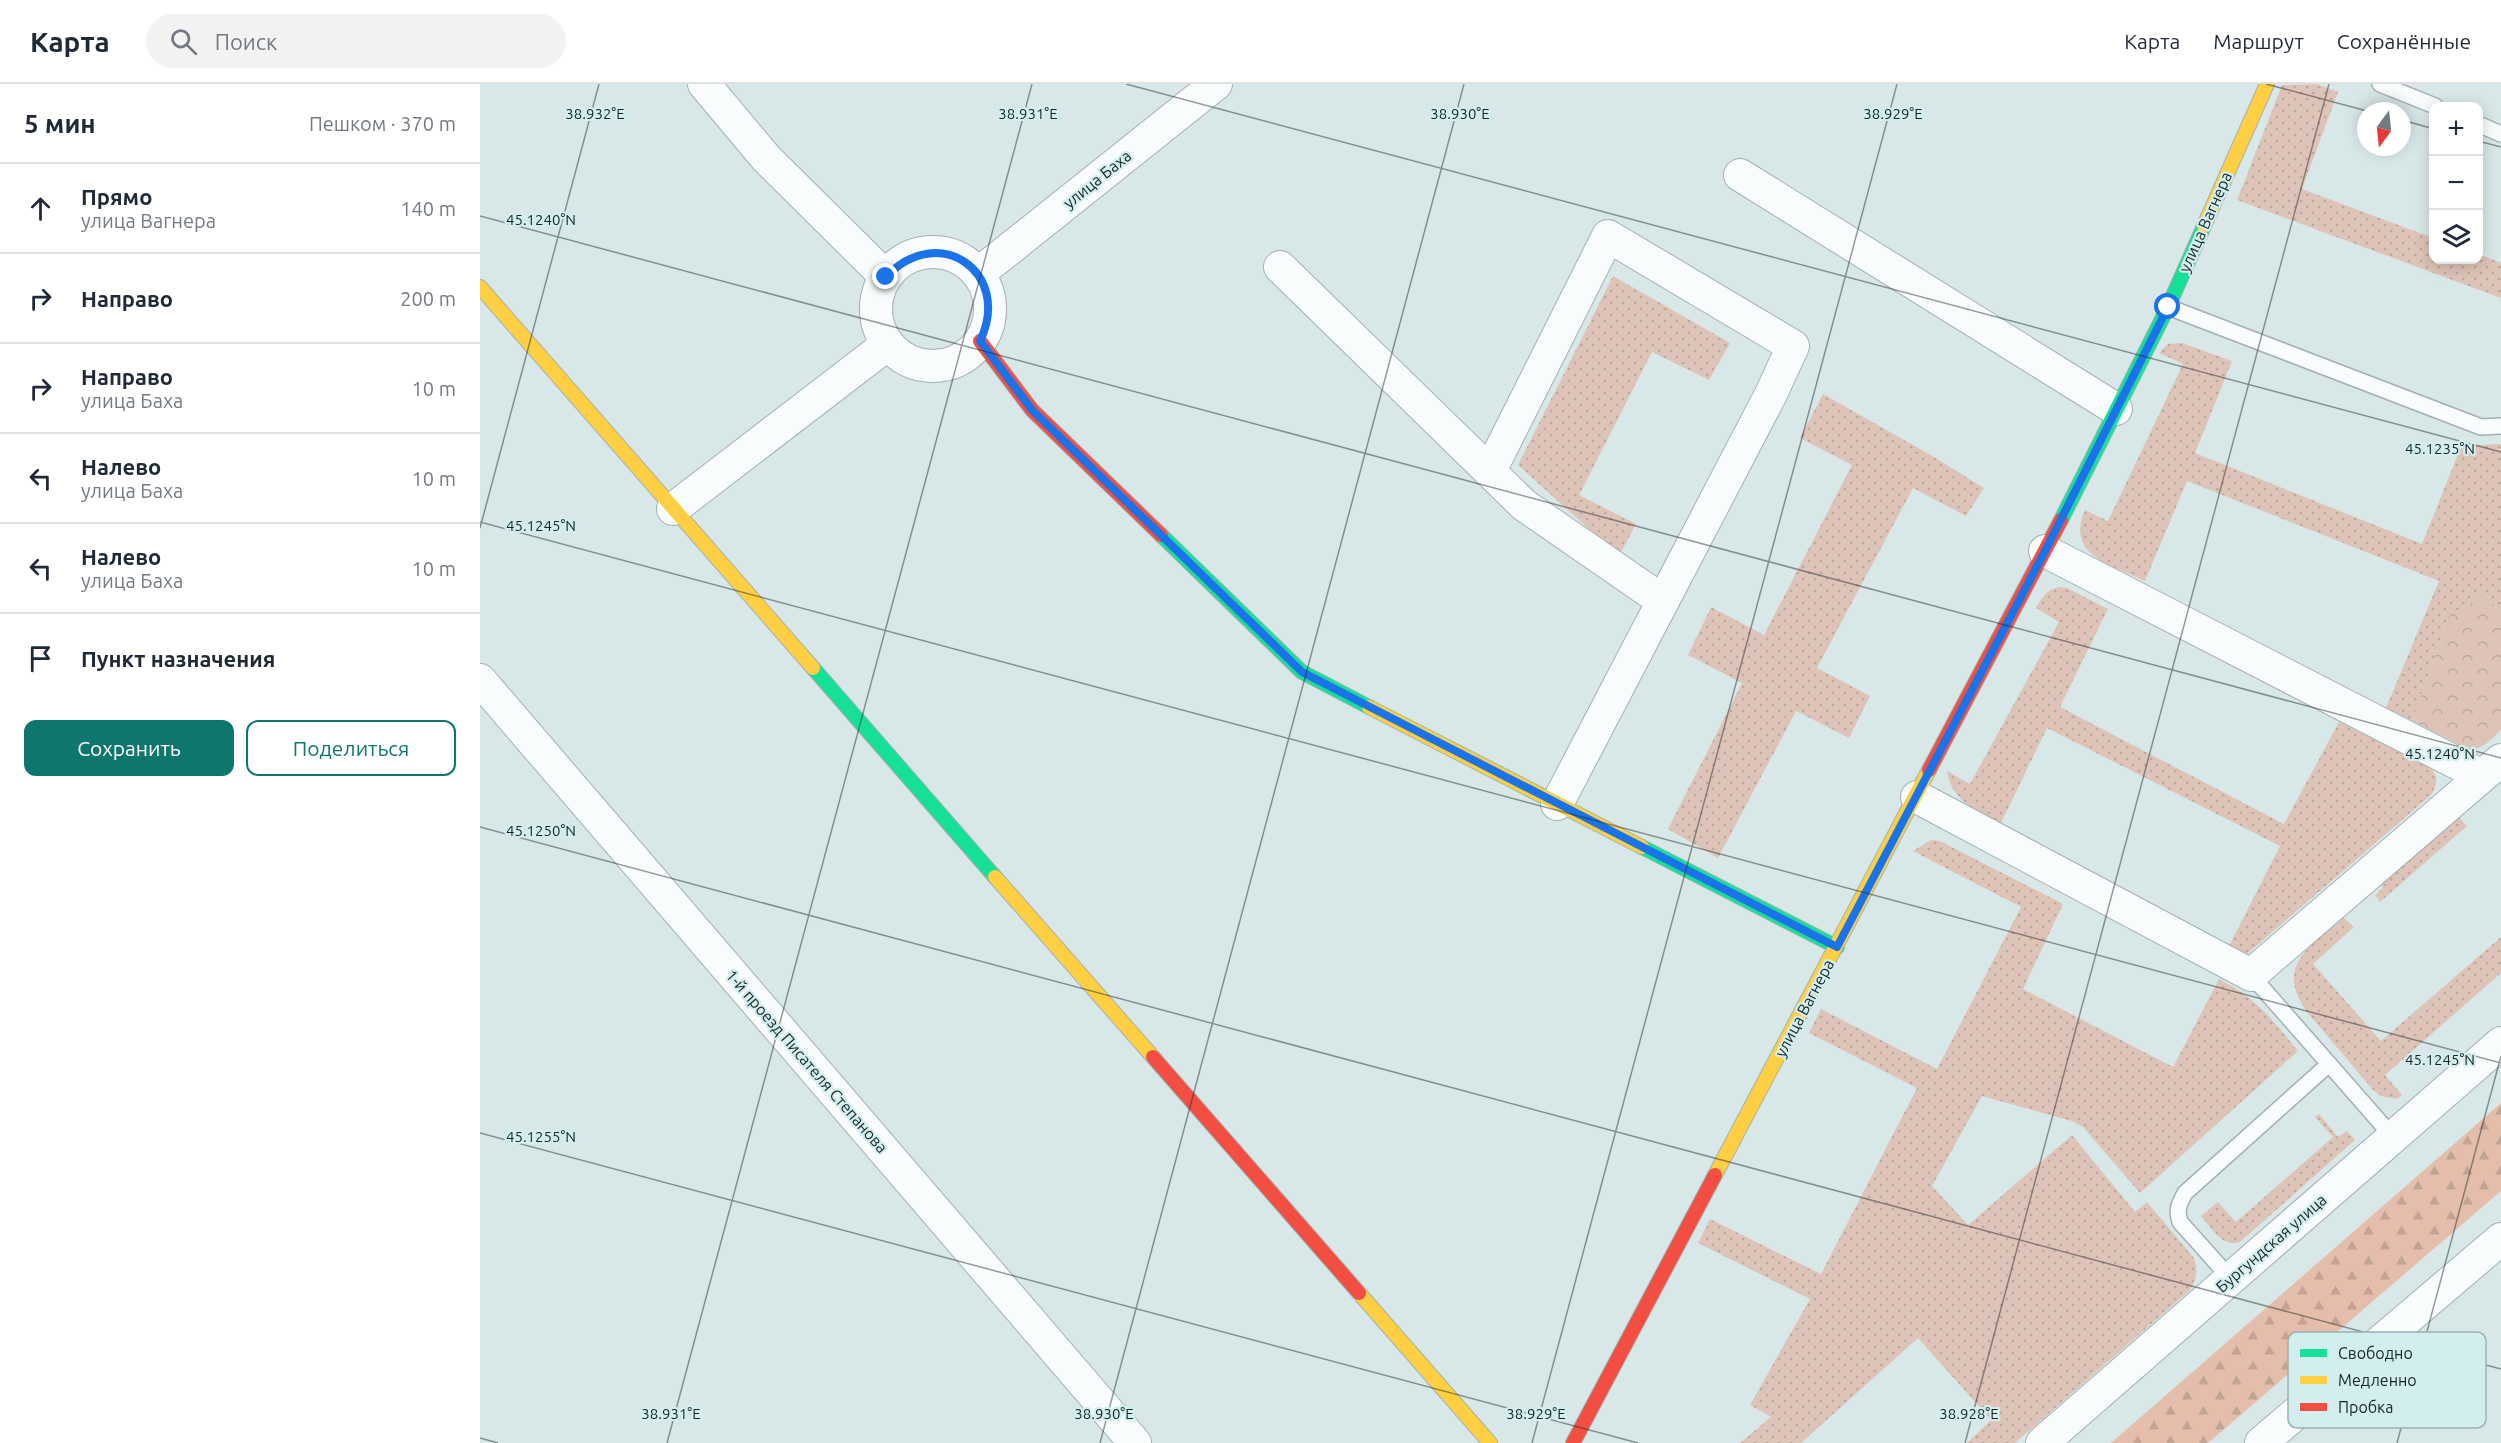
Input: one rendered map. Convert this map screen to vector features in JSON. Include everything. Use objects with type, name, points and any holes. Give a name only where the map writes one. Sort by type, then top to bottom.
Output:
[{"type":"street","points":[[704,84],[766,158],[886,277]]},
{"type":"street","name":"улица Баха","points":[[978,274],[1216,84]]},
{"type":"street","name":"улица Вагнера","points":[[1573,1443],[1917,797],[2045,551],[2168,307],[2267,84]]},
{"type":"street","points":[[1740,175],[2116,409]]},
{"type":"street","points":[[1490,471],[1608,236],[1794,346],[1557,804]]},
{"type":"street","points":[[931,252],[949,255],[965,262],[978,274],[987,290],[990,308],[988,325],[980,341],[968,354],[952,363],[934,366],[917,364],[901,356],[888,344],[879,328],[876,311],[878,293],[886,277],[898,264],[913,255],[931,252]]},
{"type":"street","points":[[1280,267],[1524,505],[1663,601]]},
{"type":"street","points":[[480,287],[1491,1443]]},
{"type":"street","points":[[980,341],[1032,410],[1302,672],[1837,947]]},
{"type":"street","points":[[673,509],[888,344]]},
{"type":"street","points":[[1917,797],[2251,975],[2492,768],[2045,551]]},
{"type":"street","name":"1-й проезд Писателя Степанова","points":[[480,680],[1135,1443]]},
{"type":"street","name":"Бургундская улица","points":[[2042,1443],[2501,1043]]},
{"type":"street","points":[[2391,1332],[2501,1239]]},
{"type":"street","points":[[2261,1443],[2288,1420]]},
{"type":"street","points":[[2300,1443],[2303,1428]]},
{"type":"lane","points":[[2380,84],[2429,104]]},
{"type":"lane","points":[[2483,126],[2501,134]]},
{"type":"lane","points":[[2168,307],[2481,427],[2501,426]]},
{"type":"lane","points":[[2251,975],[2393,1137]]},
{"type":"lane","points":[[2231,1279],[2180,1222],[2177,1212],[2179,1204],[2185,1193],[2330,1064]]},
{"type":"green space","points":[[2317,84],[2338,92],[2302,189],[2429,237],[2429,264],[2483,264],[2483,256],[2501,263],[2501,298],[2237,200],[2282,85]]},
{"type":"green space","points":[[1613,276],[1730,343],[1709,380],[1652,352],[1579,495],[1636,524],[1619,556],[1518,465]]},
{"type":"green space","points":[[2182,343],[2232,361],[2195,453],[2422,544],[2463,442],[2477,445],[2501,444],[2501,613],[2485,594],[2449,616],[2412,721],[2386,708],[2439,581],[2187,481],[2145,581],[2106,564],[2086,548],[2081,538],[2080,526],[2085,510],[2108,521],[2183,364],[2159,353],[2168,344]]},
{"type":"green space","points":[[1823,394],[1984,488],[1966,516],[1913,488],[1817,668],[1870,696],[1849,738],[1796,711],[1718,858],[1668,829],[1742,683],[1688,655],[1711,607],[1764,635],[1852,465],[1800,438]]},
{"type":"green space","points":[[2059,587],[2067,588],[2108,609],[2060,707],[2284,824],[2339,722],[2429,767],[2436,777],[2436,784],[2431,795],[2248,953],[2242,954],[2229,946],[2280,846],[2047,728],[2001,823],[1983,814],[1966,803],[1954,790],[1947,771],[1970,784],[2059,622],[2036,608],[2045,594]]},
{"type":"green space","points":[[2485,594],[2501,613],[2501,730],[2485,745],[2471,749],[2412,721],[2449,616]]},
{"type":"green space","points":[[2457,815],[2467,826],[2380,902],[2375,895],[2383,888],[2379,883]]},
{"type":"green space","points":[[1931,840],[1940,841],[2063,904],[2023,989],[2173,1067],[2219,979],[2254,1002],[2272,1019],[2298,1051],[2140,1193],[2083,1127],[2072,1121],[1982,1096],[1932,1186],[1968,1225],[2072,1135],[2135,1212],[2147,1202],[2194,1258],[2196,1267],[2194,1282],[2190,1290],[2015,1443],[1967,1443],[1991,1420],[1918,1338],[1801,1443],[1740,1443],[1771,1417],[1750,1405],[1810,1299],[1698,1243],[1710,1219],[1821,1274],[1917,1088],[1809,1033],[1821,1009],[1937,1069],[2021,907],[1913,851]]},
{"type":"green space","points":[[2343,917],[2354,927],[2313,964],[2381,1041],[2501,937],[2501,973],[2385,1075],[2402,1095],[2397,1099],[2381,1096],[2373,1090],[2307,1012],[2298,995],[2294,981],[2295,969],[2300,958]]},
{"type":"green space","points":[[2501,1103],[2501,1191],[2337,1332],[2288,1332],[2288,1374],[2208,1443],[2111,1443]]},
{"type":"green space","points":[[2319,1114],[2338,1137],[2347,1131],[2355,1140],[2240,1242],[2223,1240],[2201,1216],[2218,1202],[2236,1222],[2333,1137],[2315,1117]]},
{"type":"traffic: fast","points":[[2061,520],[2168,307],[2204,226]]},
{"type":"traffic: fast","points":[[1161,535],[1302,672],[1369,707]]},
{"type":"traffic: fast","points":[[813,668],[995,877]]},
{"type":"traffic: fast","points":[[1642,847],[1837,947]]},
{"type":"traffic: slow","points":[[2204,226],[2267,84]]},
{"type":"traffic: slow","points":[[480,287],[813,668]]},
{"type":"traffic: slow","points":[[1369,707],[1642,847]]},
{"type":"traffic: slow","points":[[1715,1175],[1929,770]]},
{"type":"traffic: slow","points":[[995,877],[1153,1057]]},
{"type":"traffic: slow","points":[[1359,1293],[1490,1443]]},
{"type":"traffic: jam","points":[[980,341],[1032,410],[1161,535]]},
{"type":"traffic: jam","points":[[1929,770],[2061,520]]},
{"type":"traffic: jam","points":[[1153,1057],[1359,1293]]},
{"type":"traffic: jam","points":[[1573,1443],[1715,1175]]},
{"type":"route","points":[[886,277],[898,264],[913,255],[931,252],[949,255],[965,262],[978,274],[987,290],[990,308],[988,325],[980,341],[1032,410],[1302,672],[1837,947],[2045,551],[2168,307]]}]
